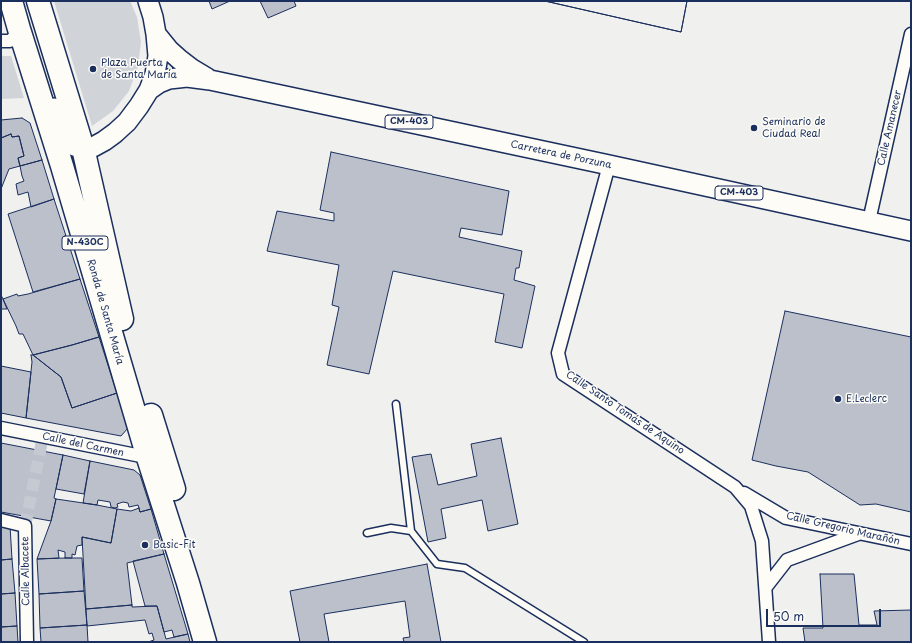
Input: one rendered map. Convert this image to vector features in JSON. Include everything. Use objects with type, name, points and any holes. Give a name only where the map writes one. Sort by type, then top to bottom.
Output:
[{"type":"highway","name":"N-430C","points":[[11,1],[19,29]]},
{"type":"highway","name":"N-430C","points":[[38,1],[83,148]]},
{"type":"highway","name":"Ronda de Santa María","points":[[19,29],[156,458]]},
{"type":"highway","name":"Ronda de Santa María","points":[[83,148],[121,315],[156,458]]},
{"type":"highway","name":"N-430C","points":[[156,458],[188,583],[205,642]]},
{"type":"highway","name":"N-430C","points":[[156,458],[219,642]]},
{"type":"main road","points":[[19,29],[29,40],[36,54],[66,140],[74,146],[83,148],[93,146],[104,141],[115,133],[140,106],[149,90],[155,74],[158,56],[153,17],[148,1]]},
{"type":"main road","points":[[156,34],[169,50],[179,59],[210,80]]},
{"type":"main road","name":"Carretera de Porzuna","points":[[149,90],[159,83],[169,79],[188,77],[210,80],[911,231]]},
{"type":"main road","points":[[91,183],[93,171],[98,159],[115,133]]},
{"type":"street","points":[[1,41],[10,41],[19,29]]},
{"type":"street","name":"Calle Amanecer","points":[[869,222],[911,34]]},
{"type":"street","name":"Calle Santo Tomás de Aquino","points":[[609,165],[558,353],[564,374],[735,487],[751,506],[762,541],[769,642]]},
{"type":"street","name":"Calle del Carmen","points":[[1,428],[156,458]]},
{"type":"street","name":"Calle Gregorio Marañón","points":[[735,487],[786,518],[911,544]]},
{"type":"street","name":"Calle Albacete","points":[[1,520],[25,526],[27,642]]},
{"type":"street","points":[[766,587],[787,560],[860,534]]},
{"type":"lane","points":[[396,404],[411,531],[437,564],[465,568],[584,642]]},
{"type":"lane","points":[[367,532],[391,528],[411,531]]},
{"type":"shaded area","points":[[54,1],[130,1],[137,17],[141,42],[138,67],[129,91],[113,111],[92,126]]},
{"type":"shaded area","points":[[1,56],[11,56],[24,98],[1,99]]},
{"type":"building","points":[[209,1],[230,1],[212,9]]},
{"type":"building","points":[[260,1],[294,1],[296,6],[268,18]]},
{"type":"building","points":[[545,1],[687,1],[681,32]]},
{"type":"building","points":[[545,1],[687,1],[681,32]]},
{"type":"building","points":[[22,118],[30,123],[42,160],[20,166],[18,158],[24,156],[19,136],[12,137],[11,134],[1,138],[1,120]]},
{"type":"building","points":[[11,134],[12,137],[19,136],[24,156],[18,158],[20,166],[9,169],[1,189],[1,138]]},
{"type":"building","points":[[331,152],[509,191],[502,235],[461,228],[459,237],[522,251],[519,268],[516,268],[514,280],[535,286],[522,348],[495,342],[504,294],[393,271],[369,374],[327,365],[339,307],[332,305],[339,265],[267,251],[277,211],[334,221],[334,213],[320,210]]},
{"type":"building","points":[[42,160],[54,199],[31,207],[28,192],[18,195],[16,184],[24,181],[20,166]]},
{"type":"building","points":[[54,199],[80,279],[33,292],[8,214]]},
{"type":"building","points":[[80,279],[99,337],[33,355],[23,334],[19,334],[3,299],[17,294],[18,296],[28,294]]},
{"type":"building","points":[[1,295],[3,299],[7,309],[1,309]]},
{"type":"building","name":"E.Leclerc","points":[[785,311],[911,337],[911,512],[876,504],[860,505],[808,472],[752,460]]},
{"type":"building","points":[[99,337],[117,393],[72,408],[61,377],[33,355]]},
{"type":"building","points":[[31,355],[61,377],[72,408],[117,393],[128,428],[121,436],[26,418],[32,362]]},
{"type":"building","points":[[1,366],[31,372],[26,418],[1,413]]},
{"type":"building","points":[[501,438],[518,524],[488,531],[482,500],[441,509],[446,538],[428,542],[412,457],[431,454],[438,485],[477,476],[471,444]]},
{"type":"building","points":[[1,443],[63,455],[51,521],[1,512]]},
{"type":"building","points":[[63,455],[90,461],[84,494],[56,489]]},
{"type":"building","points":[[90,461],[134,470],[140,475],[151,509],[140,512],[138,505],[129,507],[128,503],[123,502],[117,504],[118,507],[115,508],[111,507],[110,502],[98,500],[97,505],[83,503]]},
{"type":"building","points":[[56,499],[117,509],[111,543],[82,537],[82,545],[77,546],[75,555],[72,554],[72,558],[65,558],[65,552],[58,550],[59,558],[37,559],[51,521]]},
{"type":"building","points":[[139,508],[140,512],[151,509],[164,554],[127,563],[132,605],[86,609],[82,537],[111,543],[117,509],[131,511]]},
{"type":"building","points":[[1,526],[10,526],[12,559],[1,560]]},
{"type":"building","points":[[164,554],[188,634],[174,637],[172,630],[164,632],[157,606],[145,606],[133,561]]},
{"type":"building","points":[[82,558],[84,591],[39,594],[37,559]]},
{"type":"building","points":[[12,559],[15,593],[1,594],[1,560]]},
{"type":"building","points":[[427,564],[441,642],[404,642],[403,638],[410,637],[405,601],[324,614],[329,642],[300,642],[290,591]]},
{"type":"building","points":[[820,574],[854,574],[859,625],[877,625],[874,611],[911,610],[911,642],[805,642],[803,628],[823,628]]},
{"type":"building","points":[[84,591],[87,625],[40,628],[39,594]]},
{"type":"building","points":[[15,593],[17,626],[1,627],[1,594]]},
{"type":"building","points":[[132,605],[132,607],[157,606],[166,639],[188,634],[190,642],[148,642],[154,640],[152,633],[149,634],[145,620],[87,626],[86,609]]},
{"type":"building","points":[[87,625],[88,642],[41,642],[40,628]]},
{"type":"building","points":[[17,626],[18,642],[1,642],[1,627]]},
{"type":"tunnel","points":[[25,526],[43,436]]},
{"type":"place","name":"Plaza Puerta de Santa María","points":[[93,69]]},
{"type":"place","name":"Seminario de Ciudad Real","points":[[754,128]]},
{"type":"place","name":"E.Leclerc","points":[[838,399]]},
{"type":"place","name":"Basic-Fit","points":[[145,545]]}]
